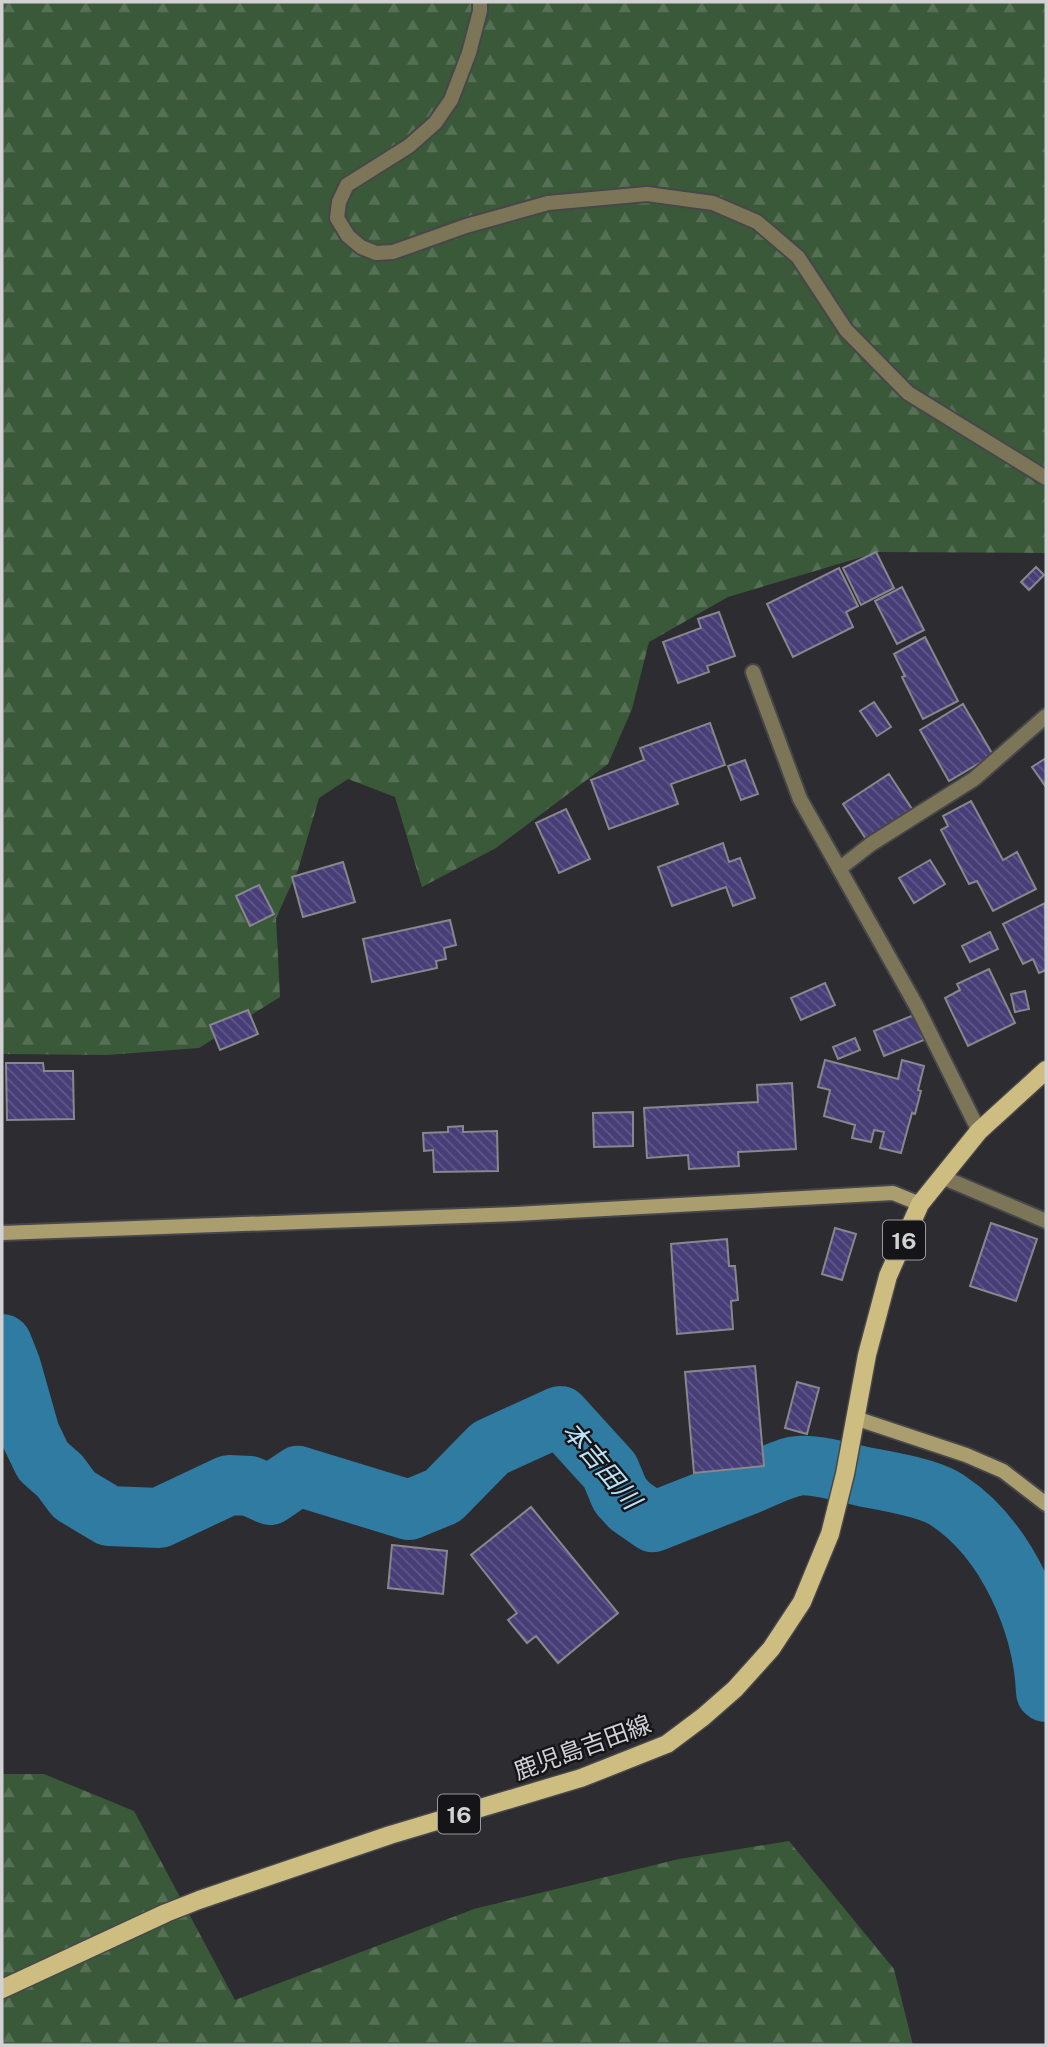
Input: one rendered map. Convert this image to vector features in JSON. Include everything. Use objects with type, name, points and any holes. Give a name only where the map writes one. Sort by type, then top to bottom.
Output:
[{"type":"main road","name":"鹿児島吉田線","points":[[2,1989],[199,1900],[390,1835],[581,1778],[667,1744],[736,1689],[771,1649],[802,1602],[830,1534],[867,1355],[888,1276],[920,1203],[979,1131],[1046,1070]]},
{"type":"street","points":[[480,2],[470,53],[451,100],[435,123],[409,145],[347,185],[339,202],[337,218],[348,236],[361,247],[376,253],[393,253],[466,226],[548,203],[648,194],[713,203],[757,222],[798,257],[846,330],[908,393],[1046,478]]},
{"type":"street","points":[[753,672],[800,799],[917,1007],[979,1131]]},
{"type":"street","points":[[839,869],[871,844],[974,779],[1046,716]]},
{"type":"street","points":[[942,1178],[1046,1221]]},
{"type":"street","points":[[2,1233],[515,1214],[893,1193],[920,1203]]},
{"type":"street","points":[[855,1418],[966,1455],[1003,1471],[1046,1504]]},
{"type":"green space","points":[[2,2],[1046,2],[1046,553],[879,552],[728,597],[649,642],[632,709],[608,764],[496,848],[422,887],[395,797],[348,779],[319,798],[298,870],[276,918],[280,997],[199,1048],[107,1055],[2,1054]]},
{"type":"green space","points":[[2,1774],[44,1774],[134,1811],[235,2000],[474,1909],[679,1859],[789,1841],[894,1969],[913,2045],[2,2045]]},
{"type":"building","points":[[876,552],[894,588],[861,605],[843,568]]},
{"type":"building","points":[[1036,567],[1044,575],[1029,590],[1021,582]]},
{"type":"building","points":[[839,568],[858,606],[846,612],[853,627],[793,657],[767,604]]},
{"type":"building","points":[[902,587],[924,630],[897,644],[875,601]]},
{"type":"building","points":[[719,612],[735,656],[707,666],[709,672],[678,683],[663,642],[701,628],[698,619]]},
{"type":"building","points":[[925,637],[958,701],[923,719],[894,654]]},
{"type":"building","points":[[874,702],[891,727],[877,736],[860,711]]},
{"type":"building","points":[[963,704],[993,755],[949,781],[920,730]]},
{"type":"building","points":[[710,723],[725,765],[671,784],[678,804],[609,829],[591,780],[644,760],[640,748]]},
{"type":"building","points":[[1046,758],[1046,787],[1032,767]]},
{"type":"building","points":[[745,760],[758,794],[741,800],[728,766]]},
{"type":"building","points":[[889,774],[912,809],[866,839],[843,804]]},
{"type":"building","points":[[971,801],[1003,860],[1017,852],[1036,889],[993,911],[977,881],[969,884],[941,830],[948,826],[943,816]]},
{"type":"building","points":[[566,809],[590,859],[559,873],[536,823]]},
{"type":"building","points":[[723,843],[729,862],[740,858],[755,898],[733,906],[726,887],[672,906],[658,867]]},
{"type":"building","points":[[930,860],[945,884],[914,903],[899,878]]},
{"type":"building","points":[[343,862],[355,902],[303,917],[292,877]]},
{"type":"building","points":[[259,885],[274,914],[250,926],[236,896]]},
{"type":"building","points":[[1045,903],[1046,970],[1039,973],[1033,959],[1023,964],[1003,924]]},
{"type":"building","points":[[450,920],[456,945],[444,948],[446,959],[436,961],[437,968],[372,982],[363,939]]},
{"type":"building","points":[[990,932],[998,949],[970,962],[962,946]]},
{"type":"building","points":[[989,969],[1015,1023],[968,1046],[945,998],[960,990],[957,984]]},
{"type":"building","points":[[825,983],[835,1005],[801,1020],[791,998]]},
{"type":"building","points":[[1025,991],[1029,1009],[1015,1012],[1011,994]]},
{"type":"building","points":[[248,1010],[258,1034],[220,1050],[210,1025]]},
{"type":"building","points":[[914,1015],[924,1040],[884,1056],[874,1031]]},
{"type":"building","points":[[855,1038],[860,1050],[838,1059],[833,1047]]},
{"type":"building","points":[[825,1060],[898,1079],[902,1060],[924,1066],[915,1114],[912,1113],[901,1153],[880,1148],[884,1132],[874,1130],[871,1142],[852,1138],[855,1125],[824,1116],[830,1090],[818,1087]]},
{"type":"building","points":[[6,1063],[43,1063],[44,1071],[73,1071],[74,1119],[7,1120]]},
{"type":"building","points":[[792,1083],[796,1149],[738,1152],[739,1166],[689,1169],[688,1155],[647,1158],[644,1108],[758,1102],[757,1085]]},
{"type":"building","points":[[633,1112],[633,1146],[594,1147],[593,1113]]},
{"type":"building","points":[[463,1126],[463,1132],[497,1131],[498,1171],[434,1172],[433,1150],[424,1151],[423,1133],[448,1132],[448,1127]]},
{"type":"building","points":[[991,1223],[1037,1239],[1016,1301],[970,1286]]},
{"type":"building","points":[[835,1228],[856,1234],[842,1280],[822,1274]]},
{"type":"building","points":[[727,1239],[729,1266],[735,1266],[738,1300],[731,1301],[733,1329],[677,1334],[671,1244]]},
{"type":"building","points":[[755,1366],[764,1466],[694,1473],[685,1372]]},
{"type":"building","points":[[797,1382],[819,1388],[807,1434],[785,1428]]},
{"type":"building","points":[[531,1507],[618,1613],[558,1663],[536,1636],[527,1643],[508,1620],[517,1613],[471,1555]]},
{"type":"building","points":[[392,1545],[447,1551],[443,1594],[388,1588]]},
{"type":"waterway","name":"本吉田川","points":[[2,1344],[30,1434],[43,1461],[60,1476],[74,1495],[109,1516],[159,1518],[229,1485],[250,1486],[270,1495],[298,1476],[409,1510],[443,1496],[490,1448],[560,1416],[610,1471],[620,1495],[630,1506],[653,1522],[799,1466],[828,1469],[930,1492],[947,1500],[968,1517],[1004,1560],[1018,1585],[1038,1638],[1046,1692]]}]
